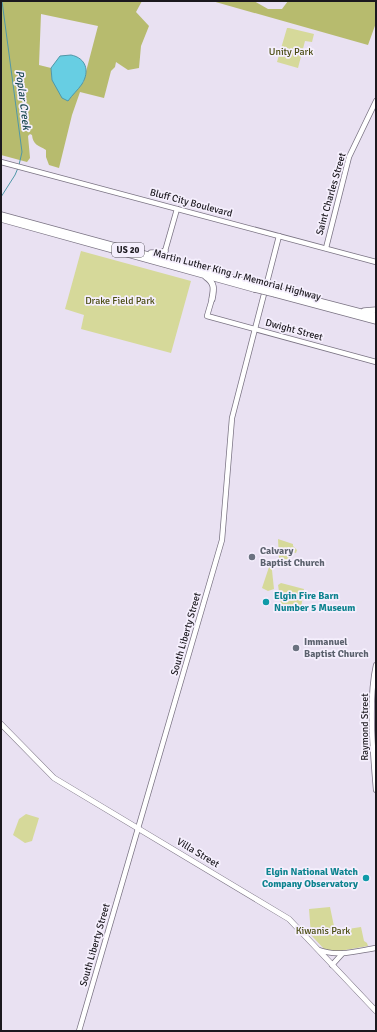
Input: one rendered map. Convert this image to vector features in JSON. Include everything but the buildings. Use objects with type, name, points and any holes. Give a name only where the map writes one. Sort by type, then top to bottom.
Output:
[{"type":"highway","name":"Martin Luther King Jr Memorial Highway","points":[[1,215],[376,321]]},
{"type":"highway","name":"Martin Luther King Jr Memorial Highway","points":[[1,219],[200,274],[255,286]]},
{"type":"highway","points":[[118,247],[130,248],[155,254],[165,251]]},
{"type":"highway","points":[[200,274],[213,284],[214,290],[212,299]]},
{"type":"highway","name":"Martin Luther King Jr Memorial Highway","points":[[323,305],[350,309],[376,316]]},
{"type":"highway","points":[[350,309],[363,311],[376,310]]},
{"type":"highway","points":[[366,318],[376,325]]},
{"type":"main road","name":"Saint Charles Street","points":[[326,248],[349,157],[376,101]]},
{"type":"main road","name":"Bluff City Boulevard","points":[[1,162],[376,262]]},
{"type":"main road","points":[[165,251],[177,209]]},
{"type":"main road","name":"South Liberty Street","points":[[79,1031],[222,540],[231,422],[279,236]]},
{"type":"main road","name":"Dwight Street","points":[[212,299],[207,316],[376,362]]},
{"type":"main road","name":"Raymond Street","points":[[376,665],[372,726],[376,790]]},
{"type":"main road","name":"Villa Street","points":[[1,724],[54,778],[286,916],[376,1011]]},
{"type":"main road","points":[[318,950],[332,954],[342,954],[376,948]]},
{"type":"main road","points":[[332,965],[342,954]]},
{"type":"green space","points":[[1,1],[142,1],[136,12],[149,26],[141,46],[139,68],[128,70],[116,62],[115,67],[111,71],[104,98],[80,92],[72,115],[59,168],[49,165],[46,157],[46,150],[35,143],[32,135],[30,134],[28,136],[30,158],[27,162],[1,155]],"holes":[[[41,14],[98,26],[83,83],[52,80],[51,68],[39,65]]]},
{"type":"green space","points":[[212,1],[254,1],[268,9],[282,9],[288,1],[376,1],[376,23],[368,45]]},
{"type":"green space","name":"Unity Park","points":[[287,28],[314,34],[312,42],[305,41],[298,68],[277,62]]},
{"type":"green space","name":"Drake Field Park","points":[[81,251],[191,281],[171,353],[81,329],[84,315],[65,309]]},
{"type":"green space","points":[[278,539],[293,544],[297,550],[296,553],[292,552],[290,559],[279,559]]},
{"type":"green space","points":[[271,561],[274,589],[268,591],[262,588]]},
{"type":"green space","points":[[281,583],[304,589],[301,608],[281,604],[278,585]]},
{"type":"green space","points":[[26,814],[39,818],[32,841],[25,843],[13,835],[19,819]]},
{"type":"green space","name":"Kiwanis Park","points":[[330,907],[335,931],[361,927],[364,941],[368,946],[334,952],[325,950],[311,935],[309,909]]},
{"type":"water","points":[[71,55],[83,62],[86,74],[82,84],[68,101],[62,98],[52,80],[51,68],[60,56]]},
{"type":"waterway","name":"Poplar Creek","points":[[2,1],[22,152],[19,165]]},
{"type":"waterway","name":"Poplar Creek","points":[[1,197],[18,168]]},
{"type":"place","name":"Calvary Baptist Church","points":[[252,557]]},
{"type":"place","name":"Elgin Fire Barn Number 5 Museum","points":[[266,602]]},
{"type":"place","name":"Immanuel Baptist Church","points":[[296,648]]},
{"type":"place","name":"Elgin National Watch Company Observatory","points":[[366,878]]}]
